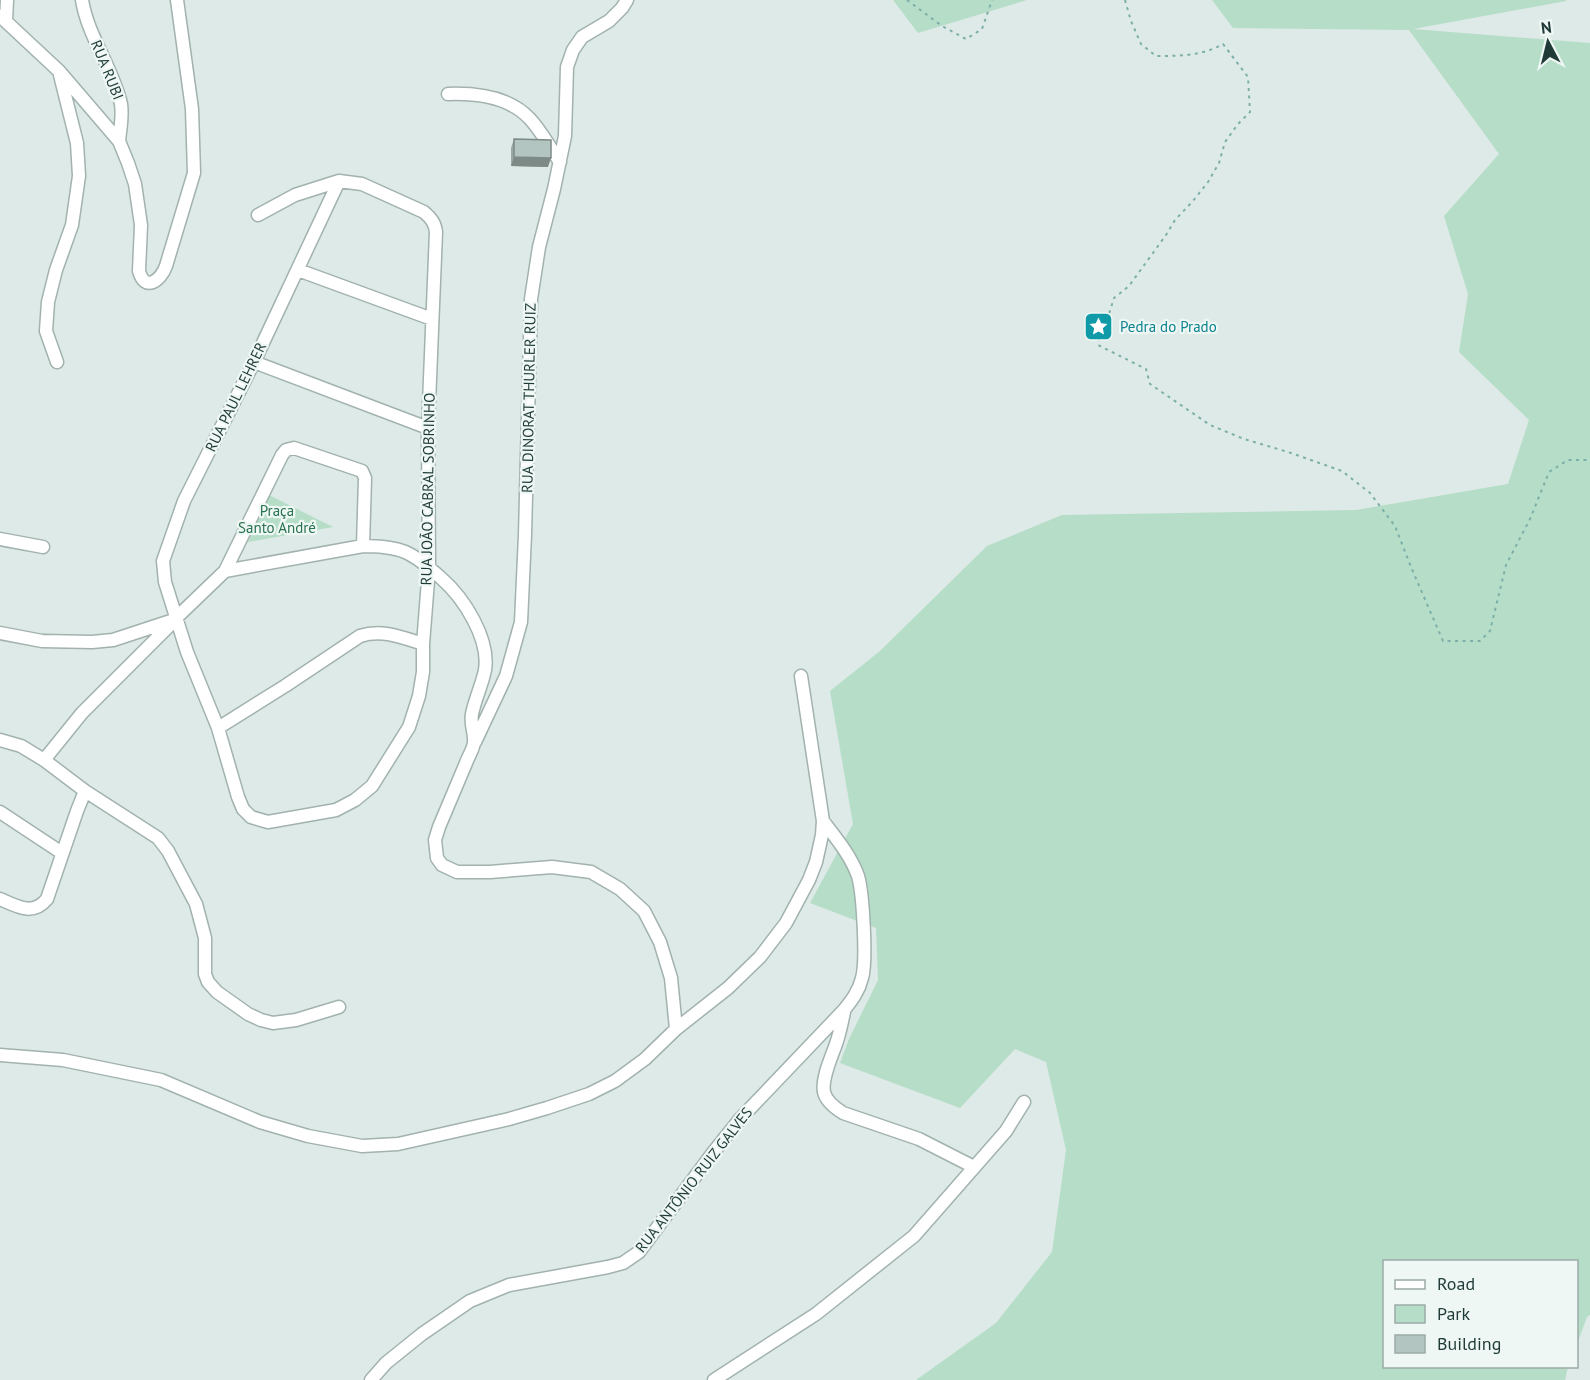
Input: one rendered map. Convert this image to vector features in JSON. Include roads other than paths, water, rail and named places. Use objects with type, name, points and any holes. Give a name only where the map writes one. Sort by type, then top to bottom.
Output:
[{"type":"street","points":[[8,0],[3,18],[59,71],[118,141],[135,184],[141,225],[140,276],[152,283],[161,277],[166,266],[194,173],[192,108],[177,0]]},
{"type":"street","name":"RUA RUBI","points":[[82,0],[86,20],[121,106],[118,141]]},
{"type":"street","name":"RUA DINORAT THURLER RUIZ","points":[[627,0],[609,21],[582,37],[573,50],[567,67],[565,136],[538,247],[531,299],[521,622],[506,676],[475,742],[435,840],[437,858],[442,865],[457,872],[552,867],[591,872],[621,889],[644,911],[660,942],[671,978],[676,1029]]},
{"type":"street","points":[[57,362],[46,331],[48,302],[56,270],[72,225],[80,176],[77,143],[59,71]]},
{"type":"street","points":[[448,94],[467,93],[495,98],[518,108],[530,119],[560,162]]},
{"type":"street","points":[[258,215],[295,195],[339,182]]},
{"type":"street","name":"RUA JOÃO CABRAL SOBRINHO","points":[[175,619],[218,728],[238,797],[243,810],[251,817],[268,822],[336,810],[355,800],[372,786],[409,727],[419,696],[423,672],[429,568],[428,428],[436,232],[431,218],[424,212],[362,184],[339,182]]},
{"type":"street","name":"RUA PAUL LEHRER","points":[[175,619],[165,582],[163,561],[184,501],[254,362],[339,182]]},
{"type":"street","points":[[298,270],[432,320]]},
{"type":"street","points":[[254,362],[428,428]]},
{"type":"street","points":[[44,760],[82,713],[225,571],[286,450],[294,448],[362,471],[365,478],[363,546]]},
{"type":"street","points":[[0,539],[43,547]]},
{"type":"street","name":"RUA DINORAT THURLER RUIZ","points":[[225,571],[363,546],[385,546],[407,552],[452,587],[464,603],[481,636],[486,653],[485,669],[472,715],[471,724],[475,742]]},
{"type":"street","points":[[0,633],[42,641],[92,642],[113,640],[175,619]]},
{"type":"street","points":[[218,728],[360,636],[386,633],[423,644]]},
{"type":"street","points":[[0,1055],[63,1060],[161,1080],[260,1122],[308,1136],[362,1146],[398,1144],[509,1119],[589,1094],[615,1081],[645,1059],[676,1029],[728,988],[760,957],[786,923],[816,862],[823,821],[801,676]]},
{"type":"street","points":[[0,740],[21,746],[44,760],[85,791],[158,838],[168,851],[196,904],[206,938],[205,974],[208,982],[217,992],[248,1014],[273,1023],[296,1020],[339,1007]]},
{"type":"street","points":[[0,899],[26,908],[41,906],[51,890],[85,791]]},
{"type":"street","points":[[0,813],[62,853]]},
{"type":"street","name":"RUA ANTÔNIO RUIZ GALVES","points":[[371,1380],[386,1363],[422,1334],[470,1301],[509,1285],[623,1263],[639,1252],[740,1119],[844,1010],[856,995],[863,976],[861,899],[858,877],[848,856],[823,821]]},
{"type":"street","points":[[844,1010],[825,1078],[824,1091],[829,1101],[843,1113],[919,1139],[974,1167]]},
{"type":"street","points":[[714,1380],[816,1314],[914,1236],[1006,1131],[1024,1102]]},
{"type":"place","name":"Pedra do Prado","points":[[1099,327]]},
{"type":"park label","name":"Praça Santo André","points":[[277,520]]}]
